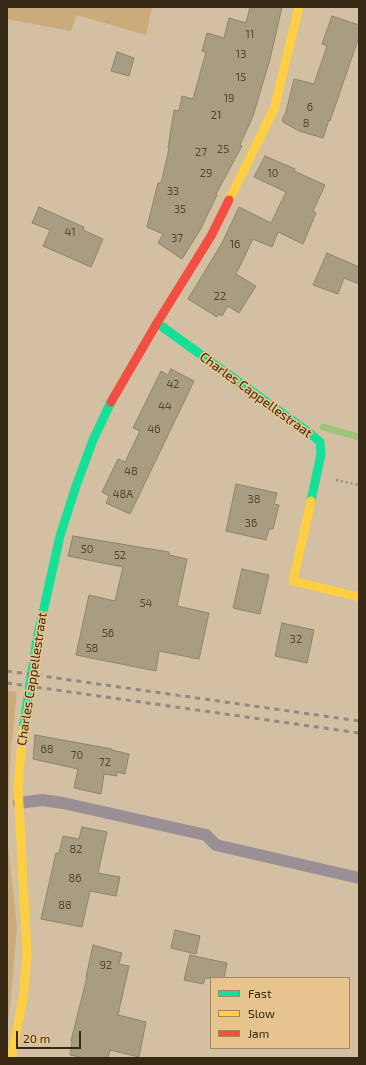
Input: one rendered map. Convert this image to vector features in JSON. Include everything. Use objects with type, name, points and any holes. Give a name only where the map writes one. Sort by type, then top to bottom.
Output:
[{"type":"street","name":"Charles Cappellestraat","points":[[11,1058],[23,999],[27,954],[18,786],[21,752],[26,707],[37,639],[60,536],[76,486],[99,426],[119,388],[211,236],[274,109],[299,7]]},
{"type":"street","name":"Charles Cappellestraat","points":[[158,323],[320,442],[321,454],[292,581],[359,597]]},
{"type":"lane","points":[[19,804],[42,800],[63,803],[206,835],[216,846],[359,878]]},
{"type":"shaded area","points":[[7,7],[152,7],[146,35],[77,15],[71,31],[7,19]]},
{"type":"shaded area","points":[[7,691],[17,692],[11,748],[7,836]]},
{"type":"shaded area","points":[[7,836],[17,928],[7,1026]]},
{"type":"building","points":[[250,7],[282,7],[270,59],[253,116],[240,145],[242,146],[216,194],[217,195],[200,230],[182,259],[158,243],[163,234],[147,227],[158,183],[161,183],[169,149],[174,110],[179,111],[182,96],[193,99],[206,52],[202,51],[207,33],[224,38],[229,18],[246,23]]},
{"type":"building","points":[[332,16],[359,25],[359,37],[323,138],[299,131],[282,120],[286,112],[294,79],[314,84],[327,46],[322,44]]},
{"type":"building","points":[[117,52],[134,58],[129,76],[111,71]]},
{"type":"building","points":[[265,156],[295,169],[294,171],[325,185],[313,211],[316,213],[303,244],[278,232],[272,247],[253,239],[236,274],[256,286],[239,313],[228,306],[222,316],[219,314],[217,317],[188,299],[222,243],[239,207],[271,223],[286,192],[254,177]]},
{"type":"building","points":[[39,207],[84,227],[83,230],[103,239],[91,267],[43,246],[50,230],[32,223]]},
{"type":"building","points":[[327,253],[359,267],[359,284],[344,278],[338,294],[313,285]]},
{"type":"building","points":[[171,369],[194,381],[130,514],[106,503],[109,496],[102,492],[118,459],[125,462],[140,431],[133,428],[161,371],[168,375]]},
{"type":"building","points":[[236,484],[277,493],[274,504],[279,505],[273,529],[269,529],[266,540],[226,531]]},
{"type":"building","points":[[73,536],[169,552],[169,555],[187,559],[177,606],[209,613],[199,659],[159,651],[156,671],[76,655],[89,595],[115,601],[123,567],[68,556]]},
{"type":"building","points":[[242,569],[269,575],[260,614],[233,608]]},
{"type":"building","points":[[282,623],[314,630],[307,663],[275,656]]},
{"type":"building","points":[[35,735],[112,749],[129,754],[125,774],[117,772],[117,776],[104,774],[101,794],[74,788],[78,769],[33,759]]},
{"type":"building","points":[[82,827],[107,832],[98,873],[120,877],[116,896],[90,891],[82,927],[41,919],[56,853],[59,853],[63,836],[79,839]]},
{"type":"building","points":[[175,930],[200,936],[196,954],[171,948]]},
{"type":"building","points":[[93,945],[122,953],[119,964],[129,966],[118,1015],[146,1022],[139,1057],[110,1050],[108,1058],[85,1058],[70,1055],[71,1041],[87,977]]},
{"type":"building","points":[[190,955],[227,963],[224,977],[205,978],[203,984],[184,980]]},
{"type":"waterway","points":[[323,427],[359,437]]},
{"type":"railway","points":[[7,671],[359,721]]},
{"type":"railway","points":[[7,683],[359,733]]},
{"type":"traffic: fast","points":[[157,323],[320,442],[321,454],[311,501]]},
{"type":"traffic: fast","points":[[23,729],[37,639],[60,536],[93,440],[111,402]]},
{"type":"traffic: slow","points":[[229,200],[274,109],[299,7]]},
{"type":"traffic: slow","points":[[311,501],[293,581],[359,597]]},
{"type":"traffic: slow","points":[[11,1058],[23,999],[27,954],[18,786],[23,729]]},
{"type":"traffic: jam","points":[[111,402],[157,323],[211,236],[229,200]]}]
